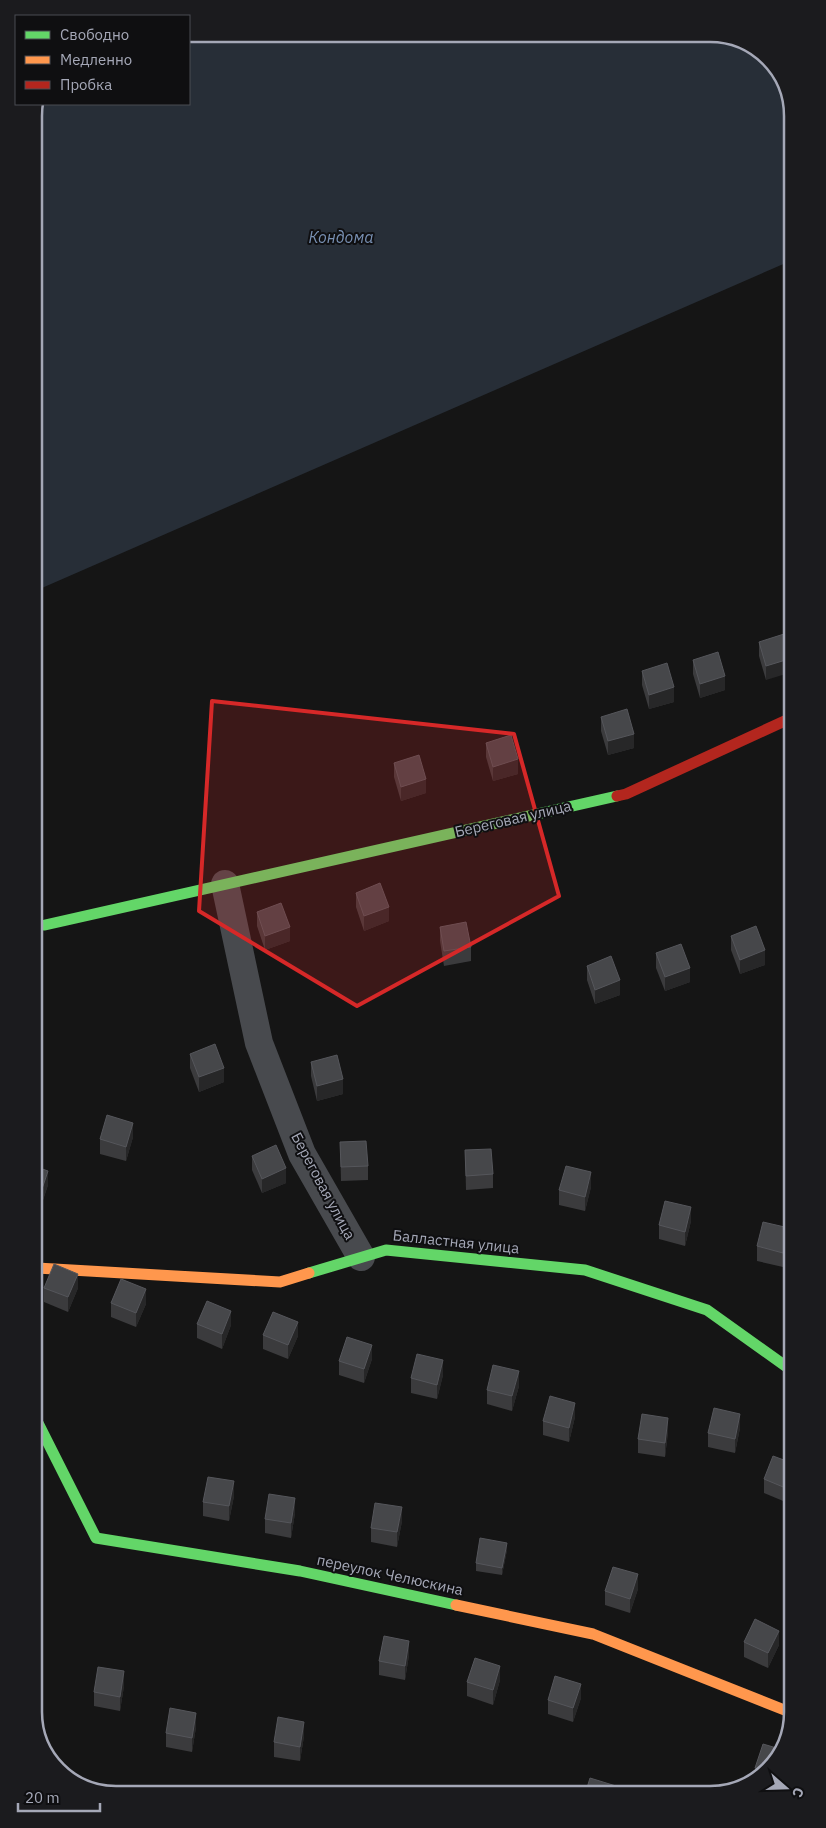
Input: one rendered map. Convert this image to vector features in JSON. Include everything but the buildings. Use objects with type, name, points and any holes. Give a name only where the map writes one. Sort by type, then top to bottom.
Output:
[{"type":"street","name":"Береговая улица","points":[[45,925],[626,794],[784,722]]},
{"type":"street","name":"Береговая улица","points":[[225,884],[259,1043],[302,1154],[361,1257]]},
{"type":"street","name":"Балластная улица","points":[[42,1268],[280,1282],[386,1250],[585,1270],[707,1310],[784,1365]]},
{"type":"street","name":"переулок Челюскина","points":[[42,1431],[96,1538],[300,1571],[593,1634],[784,1710]]},
{"type":"highlighted area","points":[[212,701],[514,734],[559,896],[357,1006],[199,911]]},
{"type":"water","name":"Кондома","points":[[190,42],[724,44],[742,50],[755,58],[771,75],[780,93],[784,117],[784,264],[43,588],[44,105],[190,105]]},
{"type":"traffic: fast","points":[[45,925],[617,796]]},
{"type":"traffic: fast","points":[[309,1273],[386,1250],[585,1270],[707,1310],[784,1365]]},
{"type":"traffic: fast","points":[[42,1431],[96,1538],[300,1571],[456,1605]]},
{"type":"traffic: slow","points":[[42,1268],[280,1282],[309,1273]]},
{"type":"traffic: slow","points":[[456,1605],[593,1634],[784,1710]]},
{"type":"traffic: jam","points":[[617,796],[626,794],[784,721]]}]
